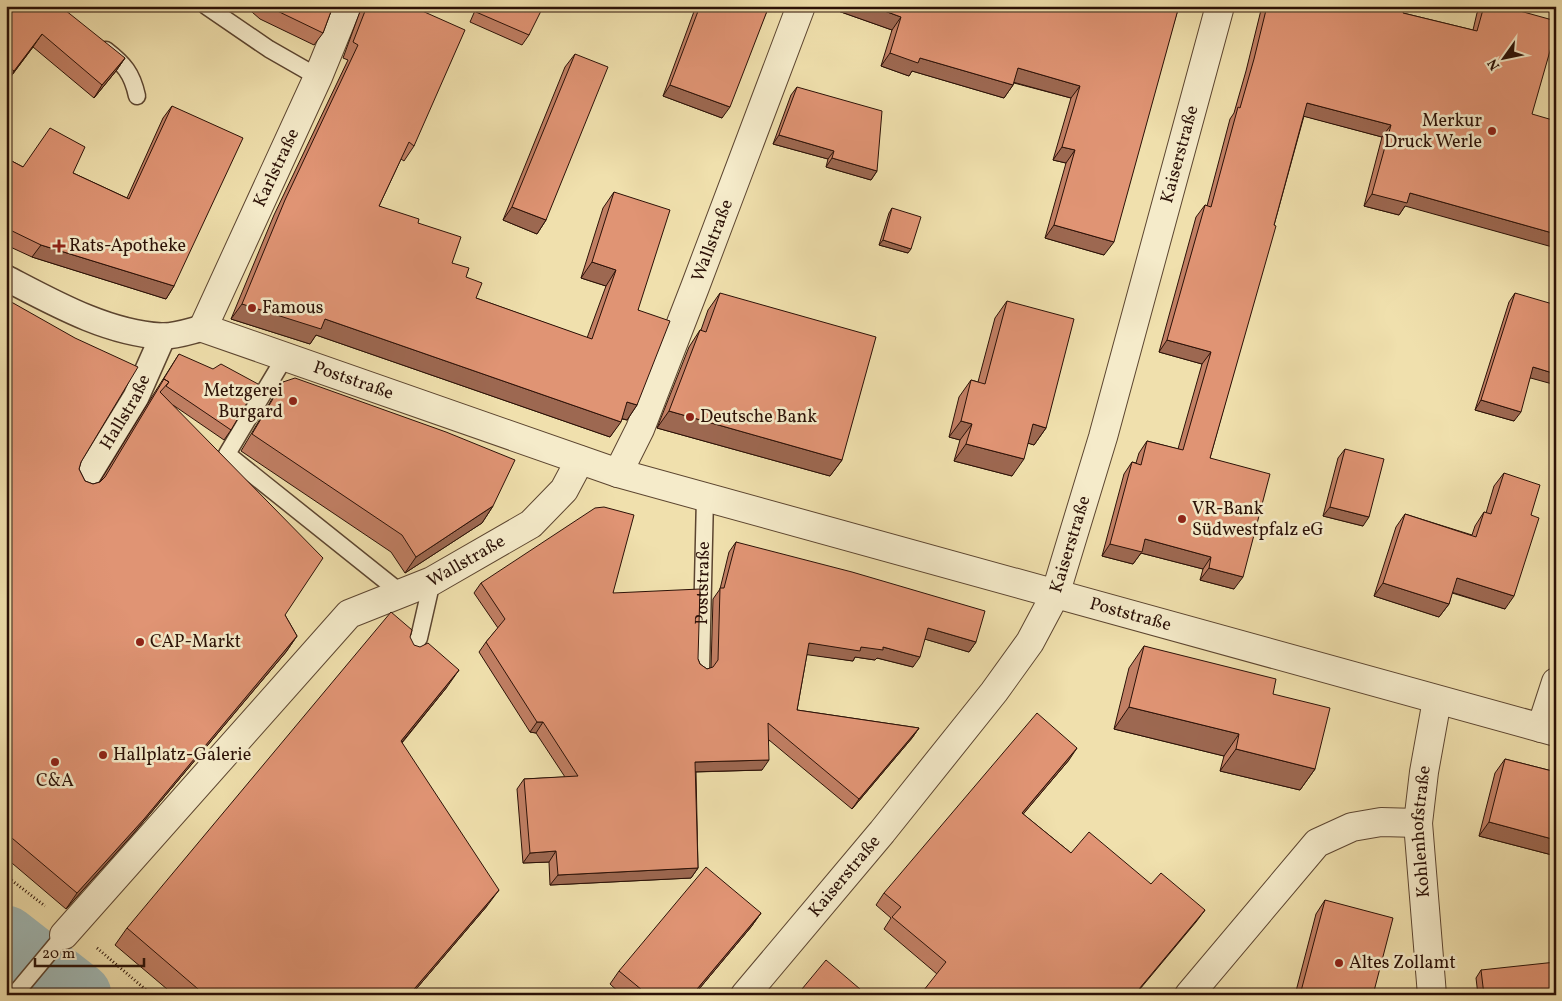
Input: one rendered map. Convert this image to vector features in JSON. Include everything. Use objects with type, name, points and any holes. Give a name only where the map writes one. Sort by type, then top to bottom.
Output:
[{"type":"street","name":"Karlstraße","points":[[203,328],[318,77],[347,6]]},
{"type":"street","name":"Wallstraße","points":[[618,473],[640,429],[801,6]]},
{"type":"street","name":"Kaiserstraße","points":[[745,995],[882,832],[994,692],[1030,642],[1055,595],[1103,437],[1220,6]]},
{"type":"street","points":[[6,278],[80,314],[126,331],[163,336],[203,328]]},
{"type":"street","name":"Poststraße","points":[[203,328],[618,473],[1548,730]]},
{"type":"street","name":"Hallstraße","points":[[82,485],[136,397],[163,336]]},
{"type":"street","name":"Wallstraße","points":[[64,935],[349,614],[432,581],[531,524],[564,490],[580,460]]},
{"type":"street","points":[[1548,730],[1556,682]]},
{"type":"street","name":"Kohlenhofstraße","points":[[1432,995],[1418,823],[1424,772],[1438,700]]},
{"type":"street","points":[[1189,995],[1317,844],[1352,827],[1381,822],[1418,823]]},
{"type":"lane","points":[[206,6],[268,49],[318,77]]},
{"type":"lane","points":[[95,41],[124,64],[133,78],[137,96]]},
{"type":"lane","points":[[285,357],[227,454],[401,593]]},
{"type":"lane","name":"Poststraße","points":[[701,668],[705,497]]},
{"type":"lane","points":[[408,654],[419,638],[432,581]]},
{"type":"lane","points":[[14,995],[64,935]]},
{"type":"building","points":[[6,6],[60,6],[125,58],[102,85],[42,34],[14,71],[6,65]]},
{"type":"building","points":[[267,6],[333,6],[323,33]]},
{"type":"building","points":[[367,6],[411,6],[465,30],[414,146],[409,142],[379,206],[419,219],[418,223],[461,237],[452,263],[469,268],[466,277],[482,283],[476,298],[592,339],[616,270],[592,262],[614,192],[670,210],[638,310],[670,321],[637,405],[627,402],[621,422],[325,319],[321,329],[242,304],[285,200],[358,45],[353,42]]},
{"type":"building","points":[[479,6],[536,6],[542,9],[529,35],[476,12]]},
{"type":"building","points":[[700,6],[769,6],[730,107],[670,85]]},
{"type":"building","points":[[871,6],[1179,6],[1114,242],[1054,225],[1075,150],[1062,147],[1080,86],[1018,68],[1013,85],[920,58],[918,63],[890,53],[901,17]]},
{"type":"building","points":[[1267,6],[1405,6],[1403,13],[1477,31],[1484,6],[1502,6],[1556,21],[1556,30],[1532,114],[1556,121],[1556,234],[1410,193],[1407,203],[1372,194],[1391,125],[1307,103],[1274,225],[1276,226],[1210,458],[1270,474],[1243,577],[1209,568],[1211,557],[1145,539],[1142,552],[1110,544],[1132,462],[1141,465],[1147,441],[1183,450],[1211,352],[1167,340],[1205,205],[1211,207],[1238,107],[1240,108],[1254,59]]},
{"type":"building","points":[[575,54],[608,67],[546,220],[512,207]]},
{"type":"building","points":[[797,87],[882,111],[877,171],[832,158],[834,151],[779,135]]},
{"type":"building","points":[[172,106],[243,138],[174,286],[41,245],[6,228],[6,158],[23,167],[50,128],[85,147],[73,173],[129,199]]},
{"type":"building","points":[[892,208],[921,217],[911,249],[883,240]]},
{"type":"building","points":[[720,293],[876,337],[842,460],[669,411],[700,330],[706,332]]},
{"type":"building","points":[[1515,293],[1556,305],[1556,374],[1533,367],[1521,412],[1481,400]]},
{"type":"building","name":"Hallplatz-Galerie","points":[[6,299],[75,338],[138,367],[81,462],[79,469],[85,481],[93,484],[100,482],[105,477],[164,379],[169,382],[160,392],[323,558],[285,615],[297,636],[144,819],[77,893],[6,833]]},
{"type":"building","points":[[1007,301],[1074,319],[1046,428],[1033,424],[1024,459],[966,444],[972,424],[961,421],[971,380],[985,384]]},
{"type":"building","points":[[179,354],[213,369],[221,364],[258,384],[231,430],[166,386],[169,382],[163,380]]},
{"type":"building","points":[[295,378],[446,432],[515,460],[493,506],[416,557],[402,535],[252,434],[283,382]]},
{"type":"building","points":[[1345,449],[1384,459],[1369,517],[1330,507]]},
{"type":"building","points":[[1504,473],[1540,485],[1531,515],[1539,518],[1514,596],[1457,578],[1449,604],[1383,583],[1405,514],[1476,537],[1484,512],[1491,514]]},
{"type":"building","points":[[604,507],[634,515],[613,593],[700,589],[698,659],[700,664],[707,669],[713,667],[718,660],[720,588],[724,588],[736,542],[852,572],[985,611],[976,642],[928,628],[920,657],[883,647],[883,650],[861,647],[860,651],[809,643],[797,710],[919,728],[859,799],[768,723],[769,760],[695,762],[698,868],[558,875],[556,851],[530,853],[524,779],[578,776],[543,722],[537,722],[486,642],[505,619],[481,583],[595,508]]},
{"type":"building","points":[[391,612],[412,630],[410,637],[414,645],[420,647],[428,643],[459,670],[401,741],[499,890],[409,995],[205,995],[127,928]]},
{"type":"building","points":[[1144,646],[1276,679],[1273,694],[1330,708],[1315,769],[1236,749],[1239,734],[1129,707]]},
{"type":"building","points":[[1037,713],[1077,748],[1022,813],[1071,853],[1089,832],[1151,884],[1161,873],[1205,910],[1134,995],[920,995],[946,962],[892,917],[901,907],[884,893]]},
{"type":"building","points":[[1505,759],[1556,772],[1556,840],[1489,822]]},
{"type":"building","points":[[706,867],[761,913],[692,995],[648,995],[619,971]]},
{"type":"building","name":"Altes Zollamt","points":[[1325,900],[1393,918],[1373,995],[1300,995]]},
{"type":"building","points":[[826,960],[867,995],[797,995]]},
{"type":"building","points":[[1556,962],[1556,995],[1484,995],[1481,970]]},
{"type":"waterway","points":[[6,938],[79,995]]},
{"type":"place","name":"Merkur Druck Werle","points":[[1492,131]]},
{"type":"place","name":"Rats-Apotheke","points":[[59,246]]},
{"type":"place","name":"Famous","points":[[252,308]]},
{"type":"place","name":"Metzgerei Burgard","points":[[293,401]]},
{"type":"place","name":"Deutsche Bank","points":[[690,417]]},
{"type":"place","name":"VR-Bank Südwestpfalz eG","points":[[1182,519]]},
{"type":"place","name":"CAP-Markt","points":[[140,642]]},
{"type":"place","name":"Hallplatz-Galerie","points":[[103,755]]},
{"type":"place","name":"C&A","points":[[55,762]]},
{"type":"place","name":"Altes Zollamt","points":[[1339,963]]}]
